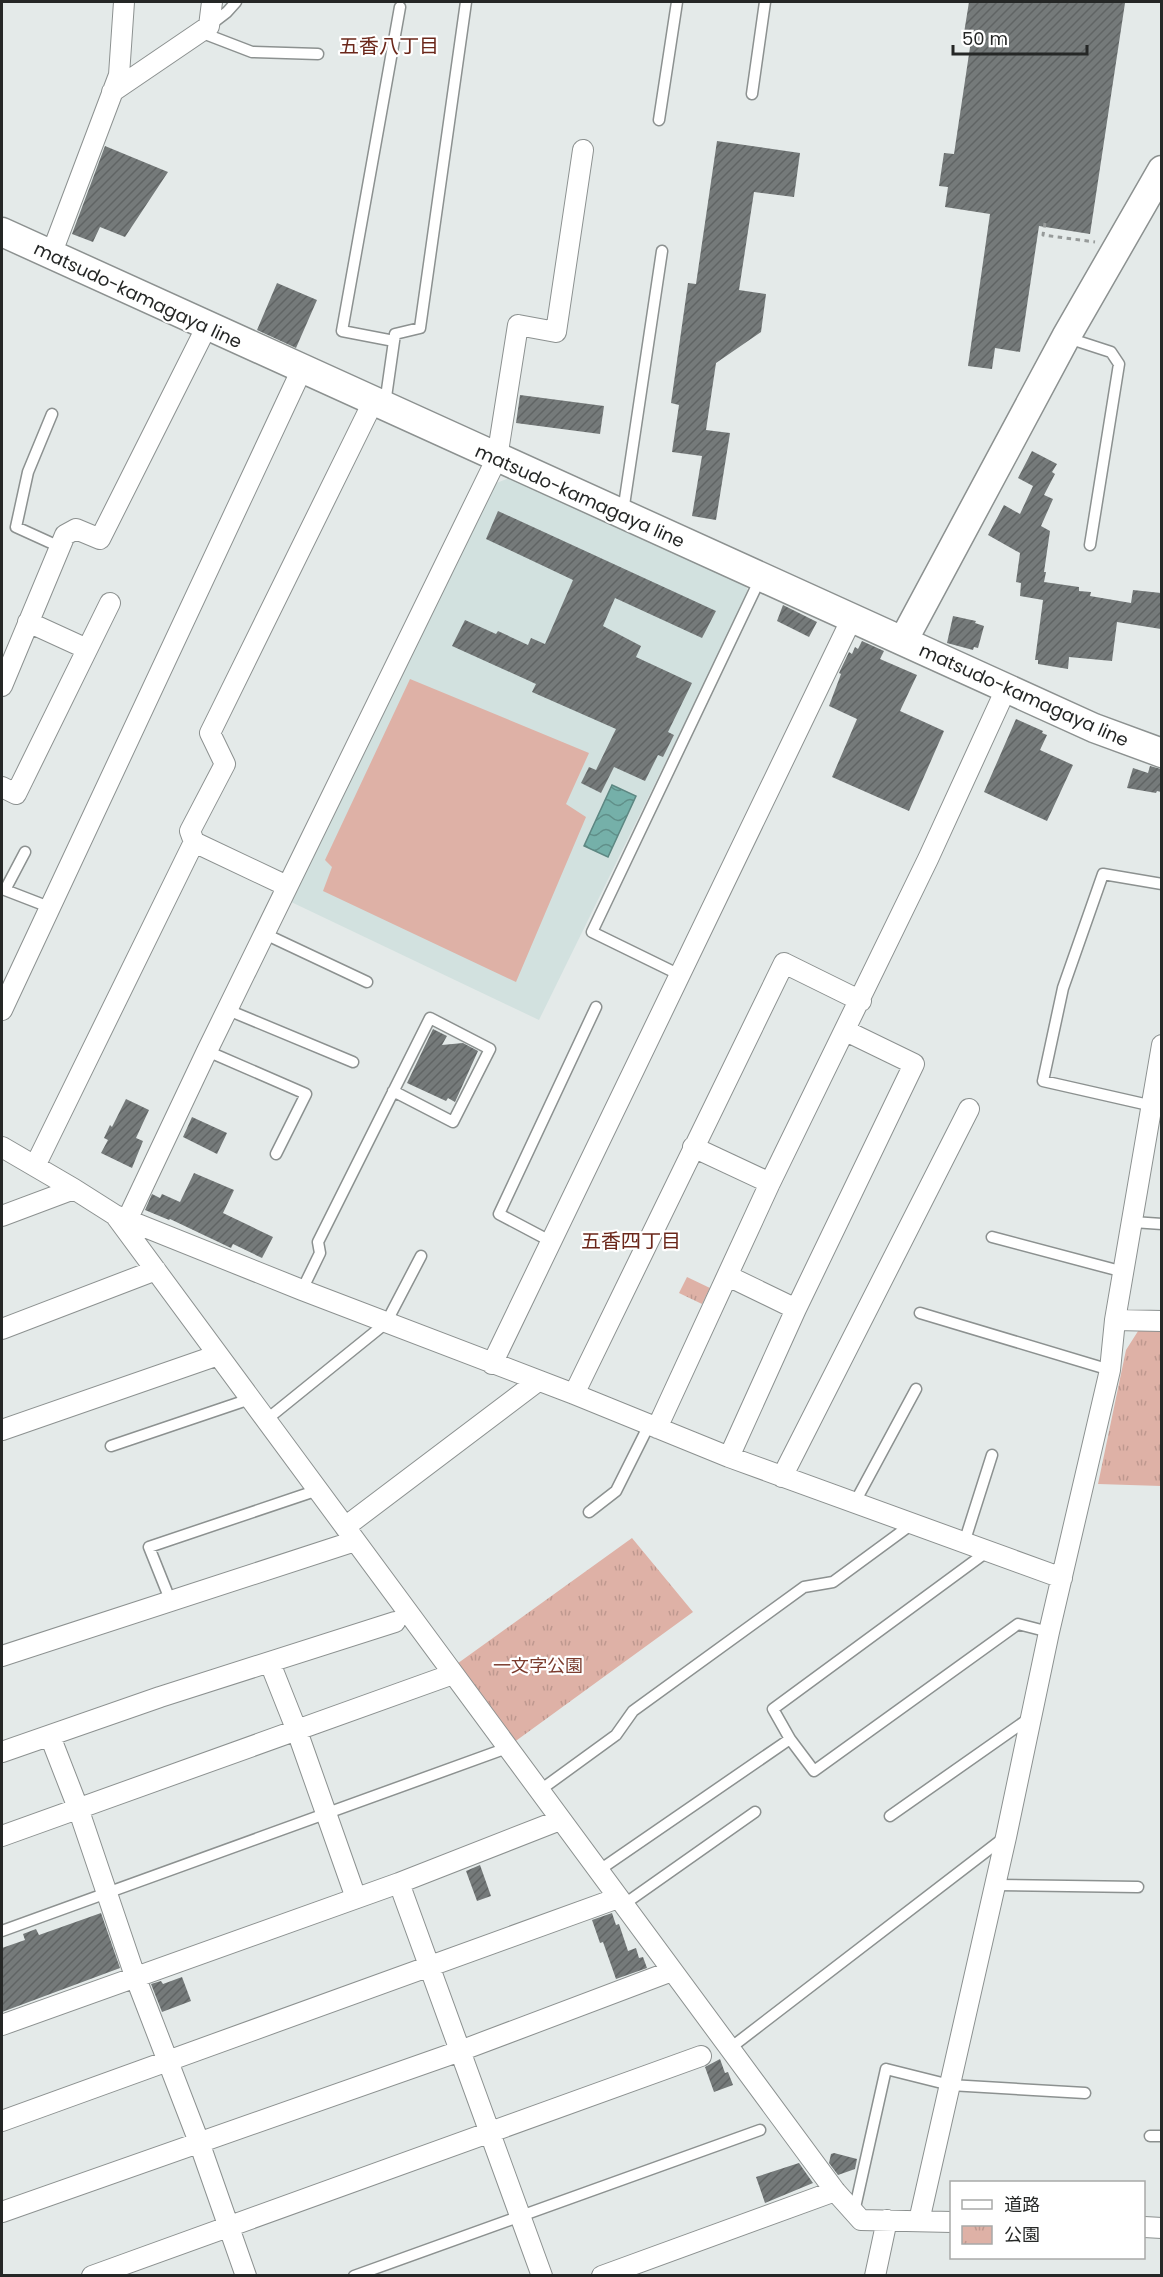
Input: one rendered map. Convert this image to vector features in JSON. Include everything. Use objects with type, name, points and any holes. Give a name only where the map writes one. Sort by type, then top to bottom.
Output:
[{"type":"main road","points":[[903,640],[1000,451],[1161,170]]},
{"type":"main road","name":"matsudo-kamagaya line","points":[[2,232],[379,405],[903,640],[1006,689],[1094,728],[1161,753]]},
{"type":"street","points":[[51,255],[118,75],[124,2]]},
{"type":"street","points":[[112,92],[204,29],[212,2]]},
{"type":"street","points":[[121,1218],[228,1010],[497,458],[518,325],[556,332],[583,150]]},
{"type":"street","points":[[2,686],[65,535],[76,529],[100,539],[207,326]]},
{"type":"street","points":[[2,1010],[302,369]]},
{"type":"street","points":[[287,886],[194,842],[190,831],[225,764],[210,733],[379,405]]},
{"type":"street","points":[[2,787],[16,794],[110,603]]},
{"type":"street","points":[[492,1364],[852,618]]},
{"type":"street","points":[[28,622],[87,649]]},
{"type":"street","points":[[653,1427],[861,1001],[1006,689]]},
{"type":"street","points":[[35,1166],[194,842]]},
{"type":"street","points":[[574,1394],[784,963],[861,1001]]},
{"type":"street","points":[[729,1457],[796,1309],[914,1064],[846,1030]]},
{"type":"street","points":[[919,2221],[1006,1837],[1049,1632],[1110,1370],[1116,1320],[1153,1106],[1161,1045]]},
{"type":"street","points":[[782,1477],[969,1109]]},
{"type":"street","points":[[2,1147],[121,1218],[386,1323],[574,1394],[729,1457],[1062,1578]]},
{"type":"street","points":[[693,1147],[770,1184]]},
{"type":"street","points":[[2,1216],[74,1189]]},
{"type":"street","points":[[121,1218],[250,1399],[835,2191],[861,2220],[950,2222]]},
{"type":"street","points":[[2,1329],[156,1270]]},
{"type":"street","points":[[728,1276],[796,1309]]},
{"type":"street","points":[[1116,1320],[1161,1321]]},
{"type":"street","points":[[2,1430],[218,1355]]},
{"type":"street","points":[[2,1656],[171,1602],[350,1534],[538,1381]]},
{"type":"street","points":[[2,1752],[160,1697],[396,1622]]},
{"type":"street","points":[[270,1663],[297,1731],[356,1898]]},
{"type":"street","points":[[2,1836],[453,1674]]},
{"type":"street","points":[[50,1736],[78,1809],[135,1976],[199,2142],[246,2276]]},
{"type":"street","points":[[2,2025],[399,1883],[560,1820]]},
{"type":"street","points":[[399,1883],[542,2276]]},
{"type":"street","points":[[2,2121],[429,1966],[620,1901]]},
{"type":"street","points":[[2,2212],[460,2051],[672,1971]]},
{"type":"street","points":[[92,2276],[701,2056]]},
{"type":"street","points":[[602,2276],[835,2191]]},
{"type":"street","points":[[875,2276],[887,2220]]},
{"type":"street","points":[[1145,2227],[1161,2228]]},
{"type":"lane","points":[[236,2],[227,12],[204,29],[252,52],[318,54]]},
{"type":"lane","points":[[379,405],[395,334],[420,328],[466,2]]},
{"type":"lane","points":[[659,120],[677,2]]},
{"type":"lane","points":[[752,94],[765,2]]},
{"type":"lane","points":[[394,341],[342,332],[400,7]]},
{"type":"lane","points":[[623,515],[662,251]]},
{"type":"lane","points":[[1065,337],[1111,352],[1119,364],[1090,544]]},
{"type":"lane","points":[[52,414],[28,472],[16,527],[60,547]]},
{"type":"lane","points":[[680,975],[592,933],[761,577]]},
{"type":"lane","points":[[25,852],[5,890],[49,907]]},
{"type":"lane","points":[[1153,1106],[1043,1081],[1063,988],[1103,874],[1161,884]]},
{"type":"lane","points":[[265,934],[367,982]]},
{"type":"lane","points":[[552,1242],[499,1214],[596,1007]]},
{"type":"lane","points":[[228,1010],[353,1062]]},
{"type":"lane","points":[[302,1290],[320,1253],[318,1242],[393,1091],[430,1018],[490,1049],[453,1122],[393,1091]]},
{"type":"lane","points":[[207,1051],[306,1094],[276,1154]]},
{"type":"lane","points":[[1133,1222],[1161,1224]]},
{"type":"lane","points":[[992,1237],[1124,1272]]},
{"type":"lane","points":[[266,1420],[386,1323],[421,1256]]},
{"type":"lane","points":[[920,1313],[1110,1370]]},
{"type":"lane","points":[[855,1504],[916,1389]]},
{"type":"lane","points":[[111,1446],[250,1399]]},
{"type":"lane","points":[[589,1512],[616,1491],[653,1427]]},
{"type":"lane","points":[[964,1543],[992,1455]]},
{"type":"lane","points":[[171,1602],[149,1547],[318,1490]]},
{"type":"lane","points":[[539,1791],[616,1735],[633,1711],[804,1587],[834,1582],[912,1524]]},
{"type":"lane","points":[[988,1551],[773,1709],[790,1739],[814,1771],[1018,1624],[1049,1632]]},
{"type":"lane","points":[[890,1816],[1031,1716]]},
{"type":"lane","points":[[598,1871],[790,1739]]},
{"type":"lane","points":[[2,1931],[507,1748]]},
{"type":"lane","points":[[620,1901],[755,1812]]},
{"type":"lane","points":[[729,2049],[1006,1837]]},
{"type":"lane","points":[[995,1885],[1138,1887]]},
{"type":"lane","points":[[854,2212],[886,2069],[950,2085],[1085,2093]]},
{"type":"lane","points":[[354,2276],[760,2130]]},
{"type":"lane","points":[[1150,2136],[1161,2136]]},
{"type":"path","points":[[1044,223],[1043,235],[1102,243]]},
{"type":"shaded area","points":[[509,478],[745,585],[749,592],[539,1020],[287,900],[494,484]]},
{"type":"green space","points":[[410,679],[589,753],[566,804],[586,817],[516,982],[323,891],[332,867],[325,860]]},
{"type":"green space","points":[[687,1277],[710,1288],[702,1304],[679,1293]]},
{"type":"green space","points":[[1140,1328],[1161,1328],[1161,1486],[1098,1484],[1126,1350]]},
{"type":"green space","name":"一文字公園","points":[[632,1538],[693,1612],[513,1743],[454,1666]]},
{"type":"water","points":[[612,785],[636,796],[608,857],[584,846]]},
{"type":"building","points":[[969,2],[1125,3],[1090,234],[1039,226],[1020,352],[995,348],[992,369],[968,366],[990,214],[945,207],[948,187],[939,186],[944,153],[954,154],[972,34],[964,33]]},
{"type":"building","points":[[717,141],[800,153],[794,197],[754,192],[739,290],[766,294],[761,332],[716,363],[706,430],[730,433],[716,520],[692,516],[702,456],[672,452],[679,405],[671,403],[688,283],[696,284]]},
{"type":"building","points":[[105,146],[168,172],[125,237],[100,227],[93,242],[72,234]]},
{"type":"building","points":[[277,283],[317,300],[296,348],[257,330]]},
{"type":"building","points":[[520,395],[604,406],[600,434],[516,423]]},
{"type":"building","points":[[1032,451],[1057,464],[1052,472],[1055,474],[1044,495],[1053,499],[1041,526],[1050,531],[1044,582],[1079,587],[1079,591],[1091,592],[1090,596],[1131,603],[1133,590],[1161,593],[1161,629],[1117,622],[1112,661],[1069,657],[1068,669],[1038,664],[1038,660],[1035,660],[1043,600],[1020,596],[1021,583],[1016,582],[1020,553],[988,535],[1004,505],[1020,514],[1033,486],[1018,478]]},
{"type":"building","points":[[498,511],[716,611],[702,638],[615,598],[603,626],[641,646],[636,657],[692,683],[668,732],[674,735],[663,757],[658,755],[645,781],[614,767],[601,793],[581,783],[589,767],[596,770],[616,729],[532,692],[536,684],[452,646],[465,620],[496,634],[498,631],[528,645],[531,638],[545,644],[573,580],[486,539]]},
{"type":"building","points":[[783,605],[817,622],[809,637],[777,621]]},
{"type":"building","points":[[953,616],[976,621],[975,623],[984,626],[978,648],[974,647],[973,650],[947,643]]},
{"type":"building","points":[[862,641],[884,651],[880,659],[917,675],[900,711],[944,731],[909,811],[832,777],[857,719],[829,706],[841,674],[839,673],[849,652],[852,654],[855,647],[858,649]]},
{"type":"building","points":[[1016,719],[1047,735],[1040,750],[1073,765],[1047,821],[984,792]]},
{"type":"building","points":[[1150,766],[1161,769],[1161,792],[1127,788],[1133,768],[1148,773]]},
{"type":"building","points":[[433,1029],[447,1036],[442,1045],[463,1043],[478,1051],[455,1102],[448,1098],[446,1101],[407,1083]]},
{"type":"building","points":[[126,1099],[149,1110],[136,1138],[143,1141],[132,1168],[101,1153],[108,1140],[104,1138],[110,1125],[112,1127]]},
{"type":"building","points":[[192,1117],[227,1133],[217,1154],[183,1137]]},
{"type":"building","points":[[194,1173],[234,1190],[223,1213],[273,1237],[262,1258],[233,1244],[231,1248],[170,1219],[145,1210],[152,1194],[160,1198],[162,1194],[180,1202]]},
{"type":"building","points":[[480,1865],[491,1896],[477,1901],[466,1871]]},
{"type":"building","points":[[101,1913],[120,1968],[2,2012],[2,1948],[25,1940],[23,1934],[36,1929],[39,1935]]},
{"type":"building","points":[[612,1913],[616,1925],[619,1924],[628,1951],[636,1948],[639,1958],[643,1957],[647,1968],[616,1979],[603,1942],[600,1943],[592,1920]]},
{"type":"building","points":[[182,1977],[191,2001],[162,2012],[151,1984],[161,1981],[163,1984]]},
{"type":"building","points":[[720,2059],[733,2085],[714,2092],[705,2067]]},
{"type":"building","points":[[831,2154],[857,2159],[855,2169],[838,2175],[829,2163]]},
{"type":"building","points":[[799,2163],[813,2183],[765,2203],[756,2177]]},
{"type":"district","name":"五香八丁目","points":[[389,46]]},
{"type":"district","name":"五香四丁目","points":[[631,1241]]}]
